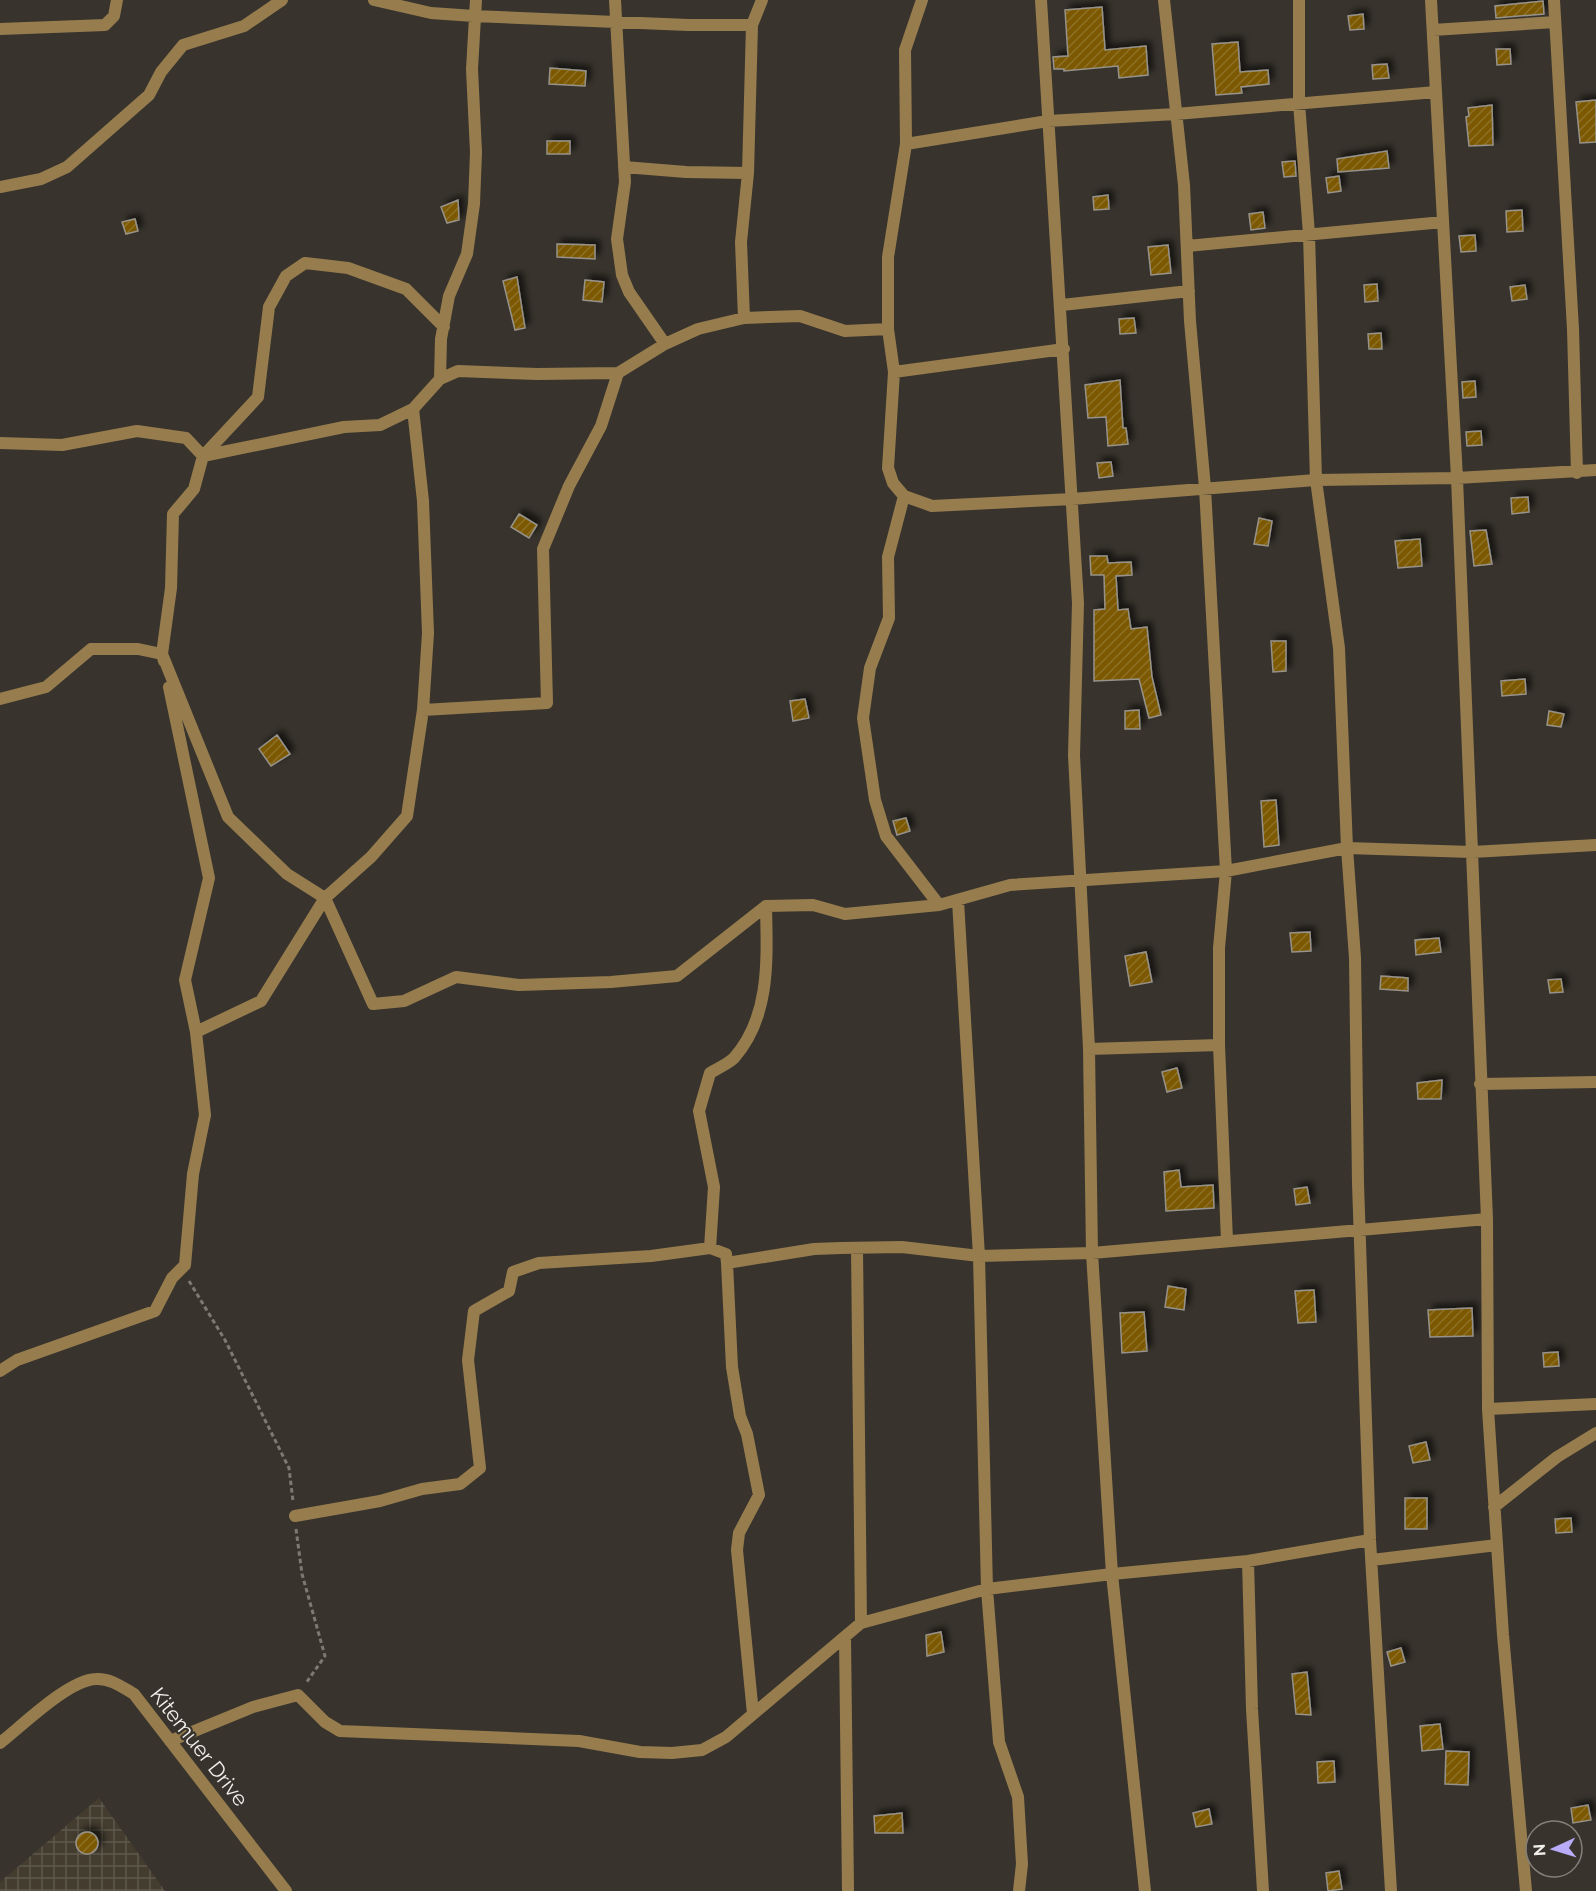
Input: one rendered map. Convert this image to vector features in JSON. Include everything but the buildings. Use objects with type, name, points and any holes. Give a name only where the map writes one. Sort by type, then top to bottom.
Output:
[{"type":"street","points":[[0,29],[105,25],[114,16],[117,0]]},
{"type":"street","points":[[0,187],[41,179],[67,167],[85,154],[149,95],[161,72],[183,45],[244,26],[282,0]]},
{"type":"street","points":[[374,0],[431,13],[474,16],[752,25]]},
{"type":"street","points":[[440,379],[449,296],[467,254],[474,204],[476,152],[472,69],[476,0]]},
{"type":"street","points":[[615,0],[625,182],[617,239],[622,275],[629,292],[665,344]]},
{"type":"street","points":[[744,318],[741,242],[748,173],[752,25],[762,0]]},
{"type":"street","points":[[922,0],[905,51],[906,144],[888,256],[888,329],[894,372],[888,468],[893,483],[904,496],[932,506],[1072,499],[1316,480],[1457,478],[1596,470]]},
{"type":"street","points":[[1041,0],[1062,304],[1078,603],[1074,755],[1089,1049],[1092,1253],[1112,1574],[1145,1891]]},
{"type":"street","points":[[1164,0],[1184,185],[1189,291],[1205,488],[1226,871],[1220,948],[1219,1045],[1227,1241]]},
{"type":"street","points":[[1299,0],[1299,103],[1309,234],[1316,480],[1339,648],[1347,848],[1355,958],[1360,1230],[1370,1540],[1391,1891]]},
{"type":"street","points":[[1431,0],[1457,478],[1487,1219],[1488,1409],[1526,1891]]},
{"type":"street","points":[[1554,0],[1573,329],[1577,472]]},
{"type":"street","points":[[1433,30],[1555,22]]},
{"type":"street","points":[[906,144],[1048,121],[1176,114],[1436,92]]},
{"type":"street","points":[[624,167],[686,172],[748,173]]},
{"type":"street","points":[[1187,246],[1443,222]]},
{"type":"street","points":[[0,1371],[17,1360],[155,1311],[172,1278],[185,1265],[193,1174],[205,1115],[196,1032],[185,980],[209,878],[162,654],[171,588],[173,514],[194,489],[203,456],[258,397],[269,307],[286,276],[304,263],[348,268],[406,289],[444,327]]},
{"type":"street","points":[[1062,304],[1189,291]]},
{"type":"street","points":[[203,456],[344,427],[380,425],[413,409],[440,379],[468,369],[537,374],[618,373],[665,344],[698,329],[744,318],[800,316],[845,331],[888,329]]},
{"type":"street","points":[[894,372],[1064,349]]},
{"type":"street","points":[[423,710],[548,703],[543,549],[569,486],[601,426],[618,373]]},
{"type":"street","points":[[196,1032],[261,1001],[325,898],[371,857],[407,816],[423,710],[428,633],[423,501],[413,409]]},
{"type":"street","points":[[0,443],[62,445],[137,431],[186,438],[203,456]]},
{"type":"street","points":[[904,496],[888,557],[890,618],[870,668],[863,718],[874,800],[886,836],[939,905]]},
{"type":"street","points":[[0,699],[46,687],[91,648],[138,650],[162,654]]},
{"type":"street","points":[[162,654],[228,817],[287,874],[325,898],[373,1004],[404,1001],[456,977],[519,985],[611,982],[677,976],[766,906],[813,905],[845,914],[939,905],[1010,885],[1226,871],[1347,848],[1472,852],[1596,845]]},
{"type":"street","points":[[958,901],[979,1256],[987,1589],[999,1742],[1018,1797],[1022,1864],[1019,1891]]},
{"type":"street","points":[[710,1248],[714,1187],[699,1111],[710,1073],[733,1059],[752,1032],[768,976],[766,906]]},
{"type":"street","points":[[1089,1049],[1219,1045]]},
{"type":"street","points":[[1480,1084],[1596,1082]]},
{"type":"street","points":[[728,1263],[814,1249],[902,1247],[979,1256],[1092,1253],[1487,1219]]},
{"type":"street","points":[[295,1516],[380,1501],[422,1489],[460,1484],[480,1468],[468,1360],[474,1311],[509,1291],[513,1272],[539,1263],[651,1256],[710,1248],[726,1254],[732,1367],[740,1416],[747,1434],[759,1495],[739,1533],[737,1550],[753,1714]]},
{"type":"street","points":[[857,1248],[861,1623]]},
{"type":"street","points":[[1488,1409],[1596,1404]]},
{"type":"street","points":[[1494,1507],[1557,1457],[1595,1436]]},
{"type":"street","points":[[170,1741],[253,1707],[298,1695],[325,1722],[340,1731],[579,1741],[651,1752],[702,1750],[726,1737],[861,1623],[987,1589],[1248,1561],[1370,1540]]},
{"type":"street","points":[[1372,1560],[1497,1545]]},
{"type":"street","points":[[1248,1561],[1252,1709],[1263,1891]]},
{"type":"street","points":[[846,1637],[848,1891]]},
{"type":"street","name":"Kitemuer Drive","points":[[0,1743],[69,1689],[95,1679],[114,1682],[134,1695],[286,1891]]},
{"type":"path","points":[[185,1265],[189,1282],[225,1340],[289,1468],[302,1574],[326,1656],[298,1695]]},
{"type":"shaded area","points":[[99,1798],[165,1891],[0,1891],[0,1882]]}]
